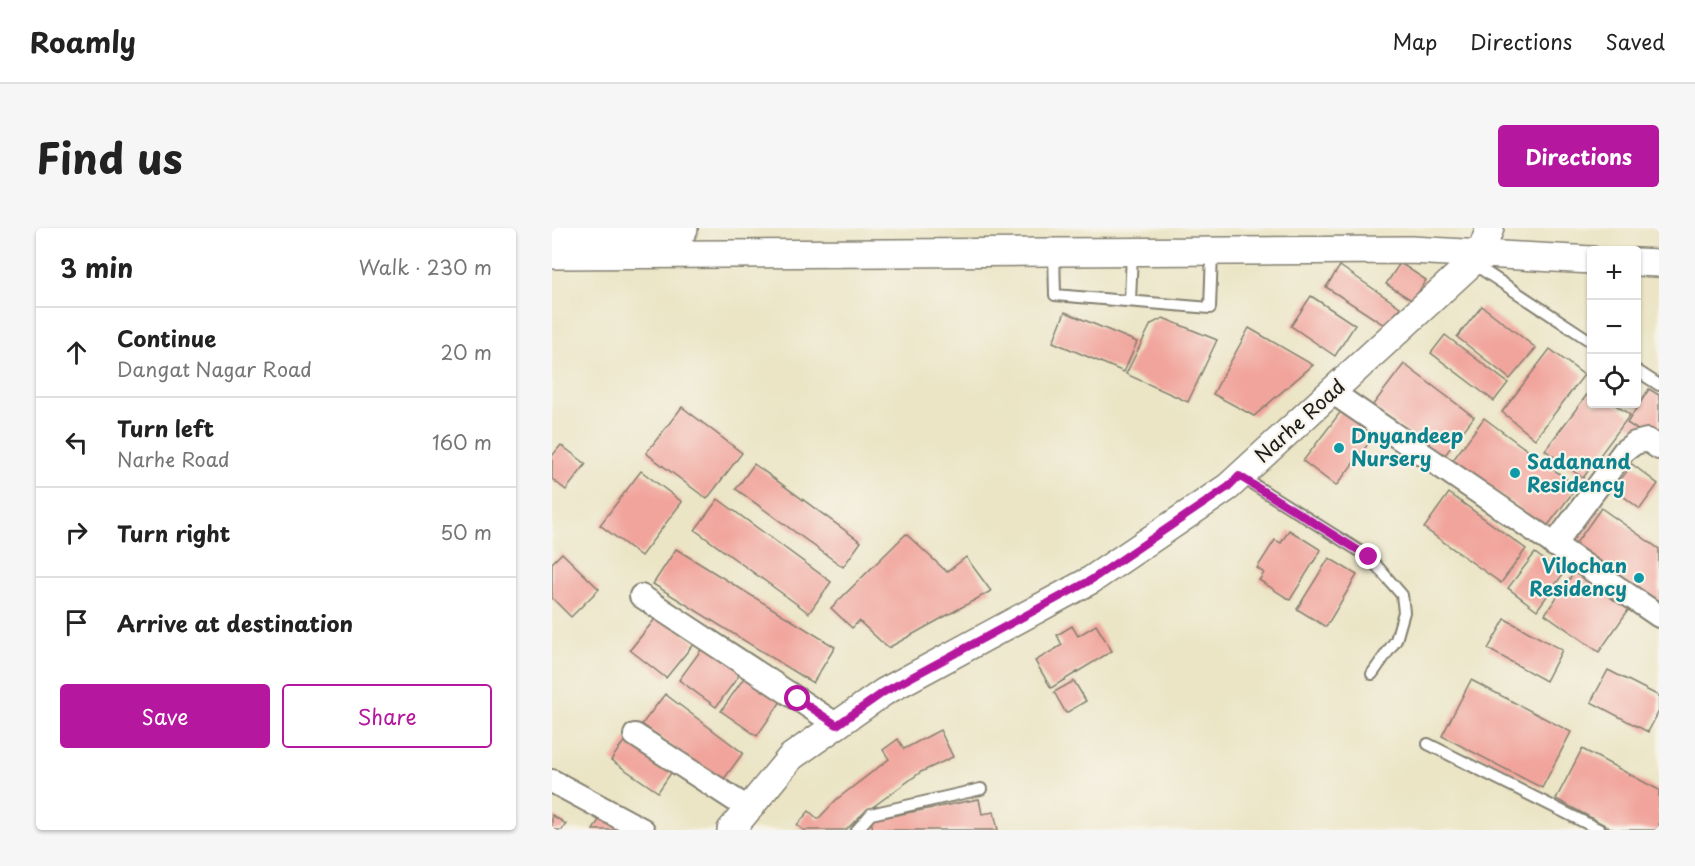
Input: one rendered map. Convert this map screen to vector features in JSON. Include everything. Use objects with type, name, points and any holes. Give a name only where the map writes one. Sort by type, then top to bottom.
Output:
[{"type":"highway","points":[[552,238],[681,228]]},
{"type":"street","name":"Narhe Road","points":[[731,830],[791,757],[884,692],[1091,580],[1228,487],[1476,259],[1490,228]]},
{"type":"street","points":[[552,255],[1411,250],[1476,259],[1587,260]]},
{"type":"street","points":[[1641,262],[1659,263]]},
{"type":"street","points":[[1332,392],[1659,616]]},
{"type":"street","points":[[1554,545],[1624,451],[1635,443],[1647,440],[1659,448]]},
{"type":"street","points":[[641,596],[837,725]]},
{"type":"street","points":[[636,735],[749,809]]},
{"type":"street","points":[[552,781],[643,830]]},
{"type":"lane","points":[[1130,301],[1132,252]]},
{"type":"lane","points":[[1054,253],[1055,295],[1210,308],[1212,252]]},
{"type":"lane","points":[[1476,259],[1587,338]]},
{"type":"lane","points":[[1641,373],[1659,385]]},
{"type":"lane","points":[[1239,476],[1369,557],[1402,595],[1404,612],[1396,640],[1372,674]]},
{"type":"lane","points":[[1428,744],[1600,830]]},
{"type":"lane","points":[[857,830],[872,814],[981,789]]},
{"type":"building","points":[[1400,263],[1426,280],[1413,301],[1386,284]]},
{"type":"building","points":[[1340,266],[1400,307],[1387,327],[1326,287]]},
{"type":"building","points":[[1311,296],[1355,325],[1335,356],[1291,326]]},
{"type":"building","points":[[1482,306],[1536,348],[1510,379],[1457,337]]},
{"type":"building","points":[[1065,312],[1137,342],[1124,372],[1053,342]]},
{"type":"building","points":[[1163,318],[1217,340],[1188,402],[1126,374],[1151,324]]},
{"type":"building","points":[[1249,328],[1313,365],[1254,416],[1213,394]]},
{"type":"building","points":[[1445,335],[1508,383],[1494,401],[1431,353]]},
{"type":"building","points":[[1550,349],[1584,375],[1535,439],[1502,412]]},
{"type":"building","points":[[1404,364],[1474,417],[1442,459],[1372,406]]},
{"type":"building","points":[[1649,389],[1659,395],[1659,444],[1627,423],[1637,408],[1641,408],[1641,401]]},
{"type":"building","points":[[1587,395],[1587,408],[1620,408],[1630,415],[1583,478],[1545,450]]},
{"type":"building","points":[[682,407],[742,453],[707,499],[646,453]]},
{"type":"building","name":"Dnyandeep Nursery","points":[[1342,410],[1375,435],[1336,486],[1303,461]]},
{"type":"building","name":"Sadanand Residency","points":[[1484,418],[1577,487],[1546,528],[1453,460]]},
{"type":"building","points":[[561,445],[586,464],[566,490],[552,479],[552,456]]},
{"type":"building","points":[[754,464],[861,542],[843,567],[736,489]]},
{"type":"building","points":[[1632,464],[1658,484],[1640,509],[1614,489]]},
{"type":"building","points":[[641,471],[682,502],[641,556],[600,525]]},
{"type":"building","points":[[1449,493],[1526,549],[1501,583],[1424,528]]},
{"type":"building","points":[[718,499],[831,582],[809,613],[695,530]]},
{"type":"building","name":"Vilochan Residency","points":[[1601,508],[1659,549],[1659,606],[1574,546]]},
{"type":"building","points":[[1289,530],[1321,550],[1290,600],[1259,580],[1264,573],[1257,568],[1275,540],[1281,543]]},
{"type":"building","points":[[906,534],[947,572],[966,557],[991,591],[888,648],[859,621],[852,628],[831,608]]},
{"type":"building","points":[[676,549],[835,647],[813,683],[653,584]]},
{"type":"building","points":[[562,553],[599,589],[571,617],[552,598],[552,563]]},
{"type":"building","points":[[1535,553],[1563,574],[1537,610],[1508,588]]},
{"type":"building","points":[[1329,558],[1357,575],[1326,627],[1297,609]]},
{"type":"building","points":[[1575,571],[1629,609],[1599,652],[1545,614]]},
{"type":"building","points":[[659,614],[695,642],[666,678],[630,650]]},
{"type":"building","points":[[1505,619],[1562,650],[1546,681],[1488,649]]},
{"type":"building","points":[[1096,625],[1112,651],[1051,688],[1035,661],[1062,645],[1057,635],[1072,626],[1078,636]]},
{"type":"building","points":[[706,643],[743,670],[716,707],[679,680]]},
{"type":"building","points":[[1608,670],[1659,696],[1659,711],[1648,732],[1591,702]]},
{"type":"building","points":[[748,672],[784,697],[757,736],[721,711]]},
{"type":"building","points":[[1471,680],[1571,732],[1542,788],[1442,736]]},
{"type":"building","points":[[1074,681],[1086,701],[1066,713],[1054,692]]},
{"type":"building","points":[[665,694],[743,753],[721,783],[642,724]]},
{"type":"building","points":[[940,730],[953,757],[921,772],[859,817],[846,830],[803,830],[797,825],[809,811],[818,819],[837,799],[889,759],[883,750],[898,739],[904,749]]},
{"type":"building","points":[[627,737],[673,770],[658,792],[611,760]]},
{"type":"building","points":[[1582,749],[1659,790],[1659,830],[1614,830],[1556,799]]},
{"type":"building","points":[[979,799],[982,814],[994,812],[998,830],[873,830],[871,820]]},
{"type":"building","points":[[603,813],[620,823],[616,830],[593,830]]},
{"type":"building","points":[[552,815],[566,824],[562,830],[552,830]]},
{"type":"place","name":"Dnyandeep Nursery","points":[[1339,448]]},
{"type":"place","name":"Sadanand Residency","points":[[1515,473]]},
{"type":"place","name":"Vilochan Residency","points":[[1639,578]]},
{"type":"route","points":[[798,699],[837,725],[884,692],[1091,580],[1228,487],[1239,476],[1261,492],[1369,557]]}]
